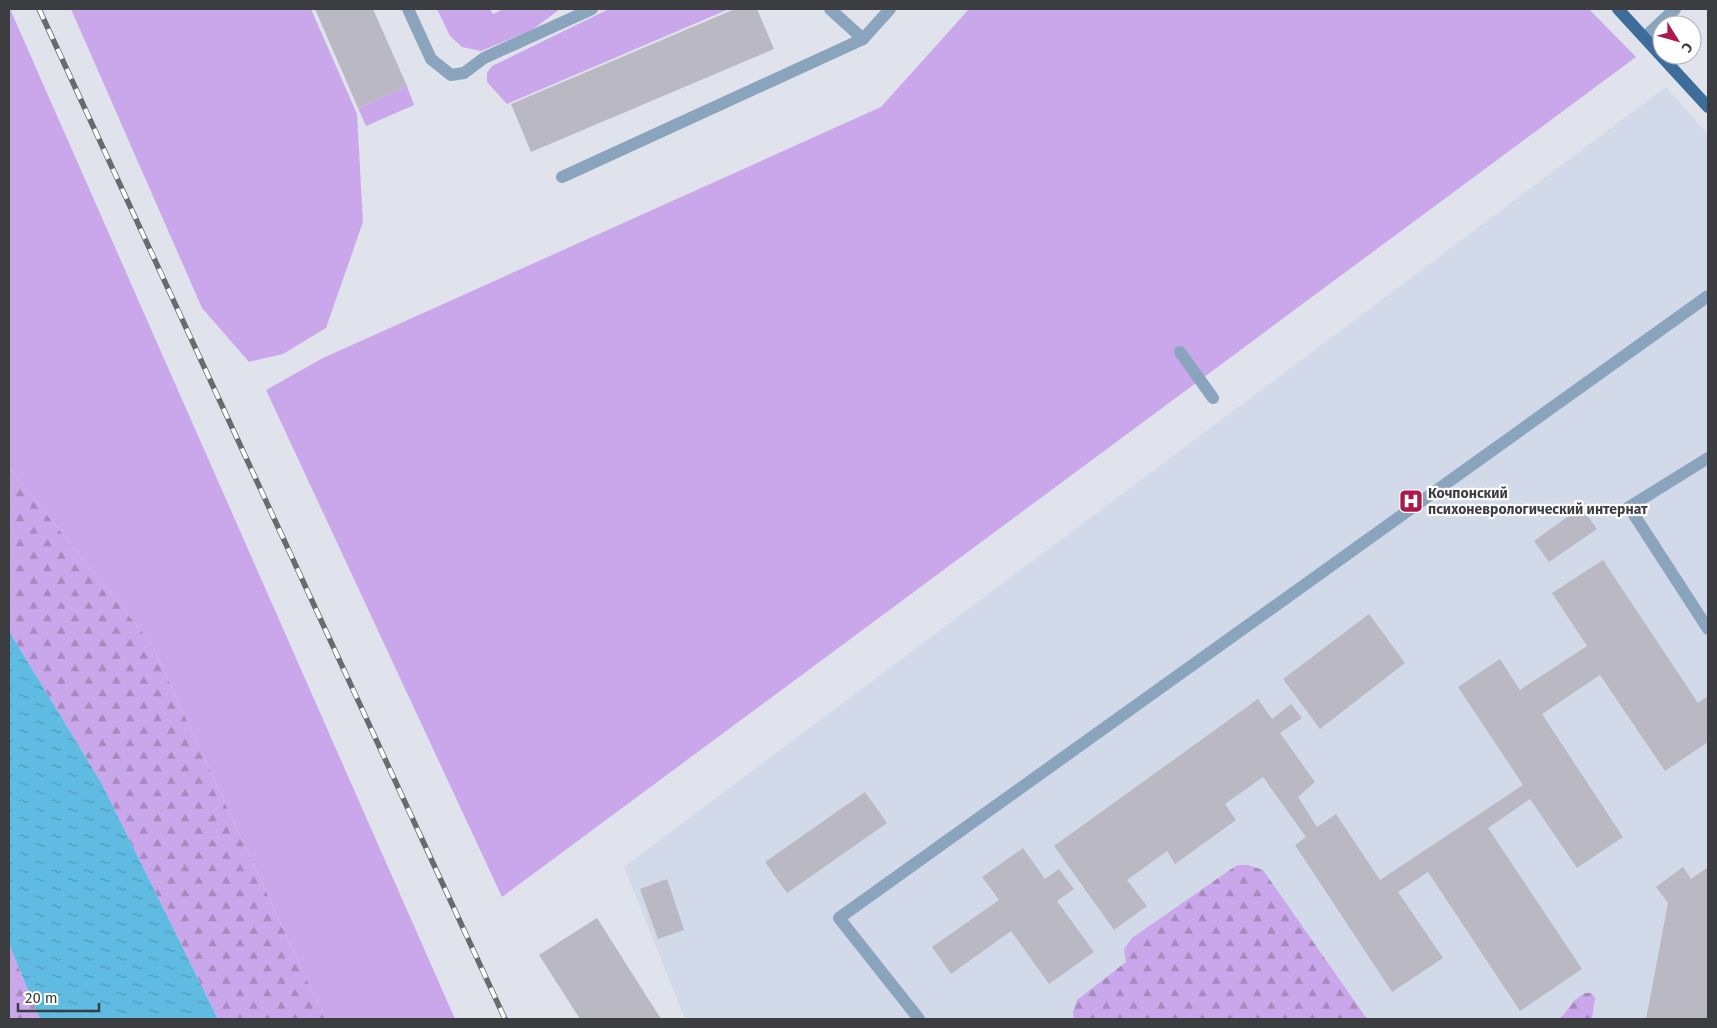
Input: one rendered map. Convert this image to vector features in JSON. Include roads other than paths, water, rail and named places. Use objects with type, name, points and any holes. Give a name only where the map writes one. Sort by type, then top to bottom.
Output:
[{"type":"main road","points":[[1618,9],[1708,107]]},
{"type":"street","points":[[408,9],[431,59],[450,75],[464,73],[484,58],[592,9]]},
{"type":"street","points":[[830,9],[863,39]]},
{"type":"street","points":[[562,177],[863,39],[890,9]]},
{"type":"street","points":[[1645,37],[1675,9]]},
{"type":"street","points":[[919,1019],[839,918],[1708,296]]},
{"type":"street","points":[[1180,352],[1213,398]]},
{"type":"street","points":[[1708,458],[1629,507],[1708,629]]},
{"type":"water","points":[[9,631],[102,784],[218,1019],[40,1019],[9,944]]},
{"type":"railway","points":[[39,9],[505,1019]]},
{"type":"place","name":"Кочпонский психоневрологический интернат","points":[[1411,501]]}]
